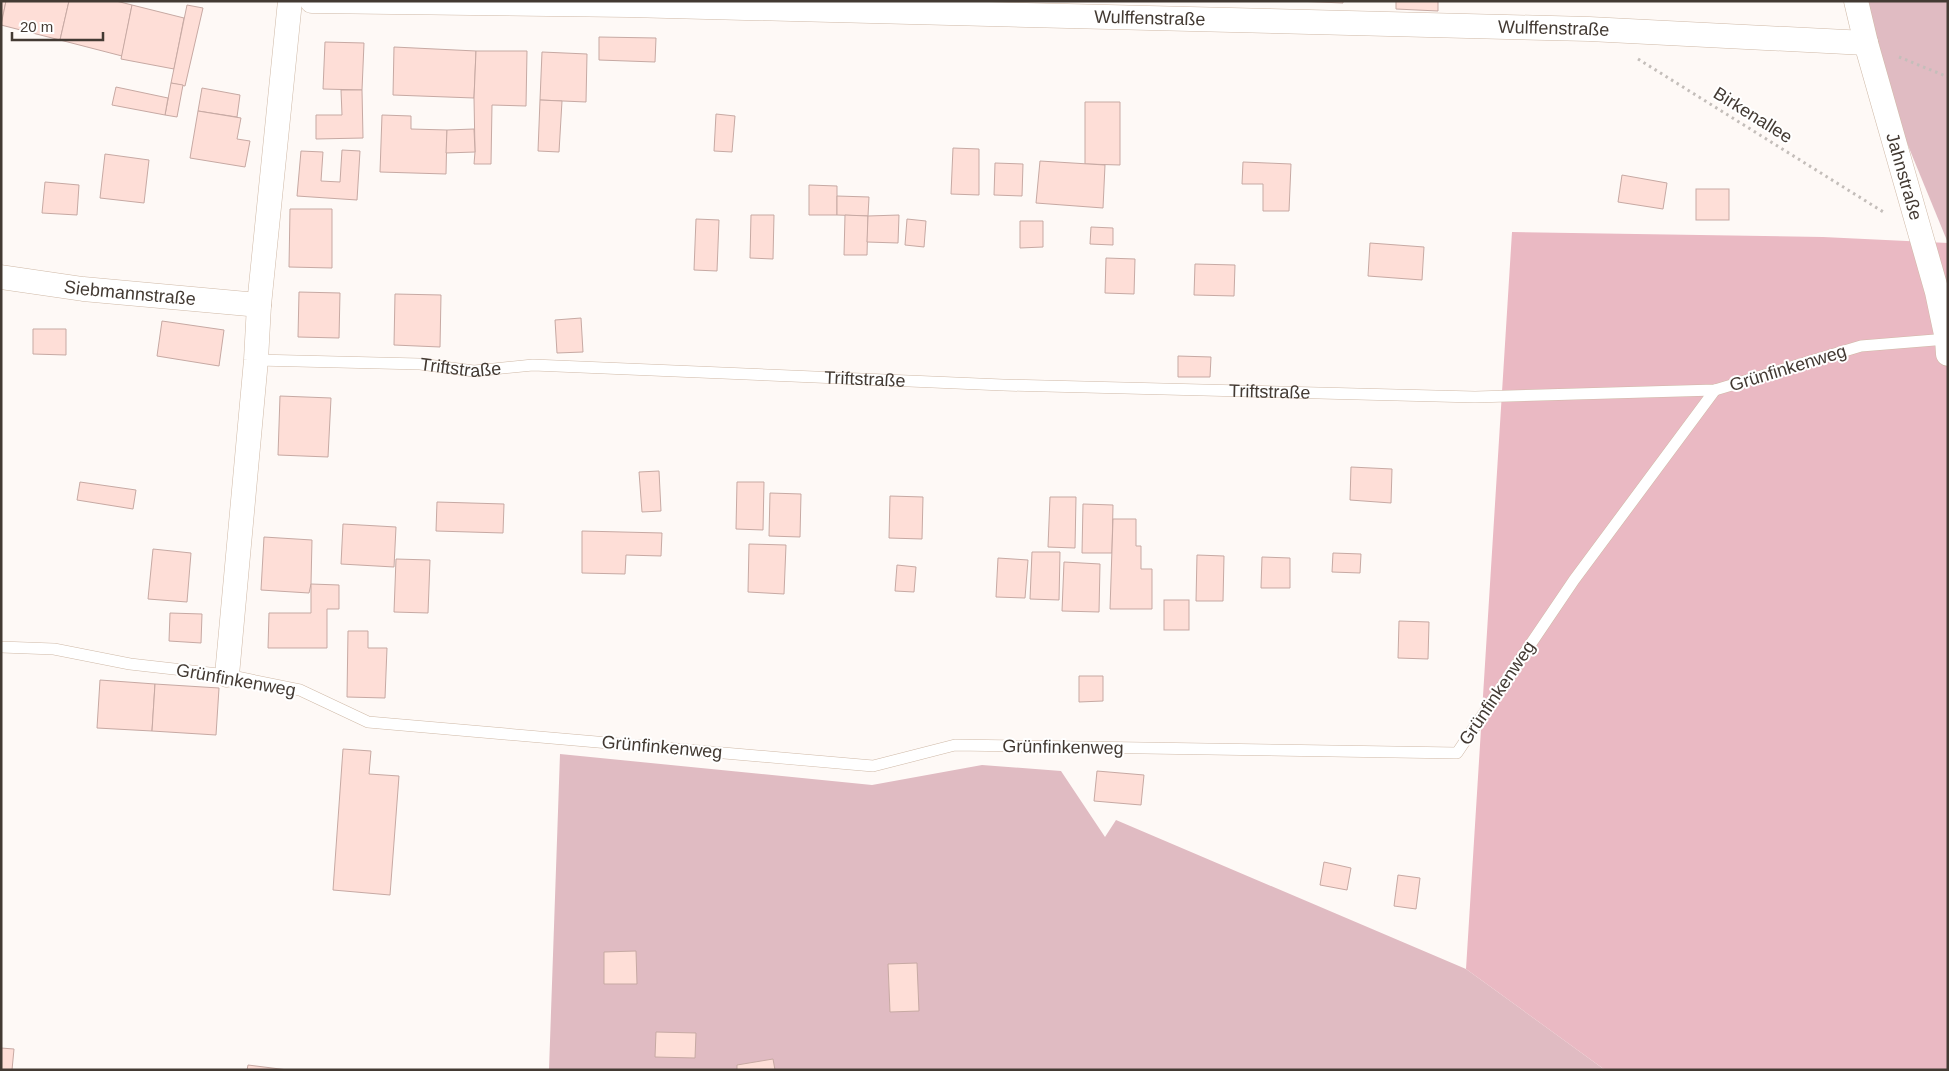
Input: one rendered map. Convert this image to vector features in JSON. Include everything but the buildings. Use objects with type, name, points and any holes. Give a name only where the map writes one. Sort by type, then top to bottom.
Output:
[{"type":"street","points":[[227,675],[256,360],[259,305],[290,1]]},
{"type":"street","name":"Wulffenstraße","points":[[312,1],[628,5],[1589,29],[1866,43]]},
{"type":"street","name":"Jahnstraße","points":[[1856,1],[1866,43],[1937,292],[1947,346]]},
{"type":"street","name":"Siebmannstraße","points":[[1,277],[84,289],[259,305]]},
{"type":"lane","name":"Grünfinkenweg","points":[[1,647],[54,649],[130,664],[227,675],[300,690],[368,722],[873,766],[954,745],[1457,752],[1574,580],[1715,390],[1861,346],[1947,346]]},
{"type":"lane","name":"Triftstraße","points":[[256,360],[420,364],[474,371],[533,365],[1003,384],[1475,397],[1715,390]]},
{"type":"path","points":[[1866,43],[1948,77]]},
{"type":"path","name":"Birkenallee","points":[[1631,55],[1920,234]]},
{"type":"shaded area","points":[[1863,1],[1948,1],[1948,243],[1866,43]]},
{"type":"shaded area","points":[[1512,232],[1823,237],[1948,243],[1948,1070],[1605,1070],[1466,969]]},
{"type":"shaded area","points":[[560,754],[872,785],[982,765],[1061,771],[1105,837],[1116,820],[1466,969],[1605,1070],[549,1070]]}]
